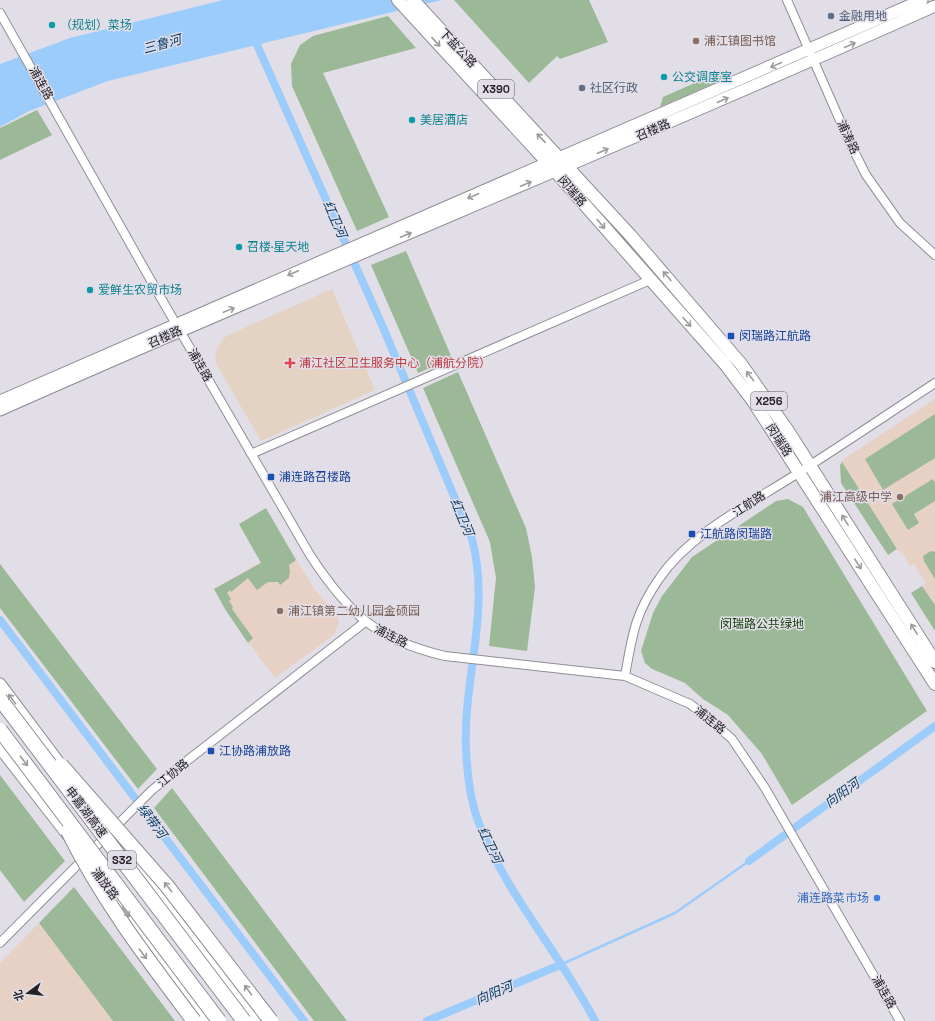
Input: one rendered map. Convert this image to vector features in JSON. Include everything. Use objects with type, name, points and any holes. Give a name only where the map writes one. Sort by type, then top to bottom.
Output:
[{"type":"highway","name":"申嘉湖高速","points":[[0,699],[244,1021]]},
{"type":"highway","points":[[13,716],[50,753],[166,886],[271,1021]]},
{"type":"highway","name":"申嘉湖高速","points":[[0,730],[220,1021]]},
{"type":"highway","points":[[53,800],[87,869],[133,941],[194,1021]]},
{"type":"main road","name":"下盐公路","points":[[398,0],[551,168]]},
{"type":"main road","name":"下盐公路","points":[[413,0],[564,162]]},
{"type":"main road","name":"闵瑞路","points":[[564,162],[724,343],[764,394],[935,662]]},
{"type":"main road","name":"闵瑞路","points":[[551,168],[725,364],[753,401],[935,684]]},
{"type":"street","name":"浦涛路","points":[[787,0],[849,141],[866,175],[900,223],[935,256]]},
{"type":"street","name":"召楼路","points":[[0,401],[551,168],[922,0]]},
{"type":"street","name":"召楼路","points":[[564,162],[814,61],[935,6]]},
{"type":"street","name":"浦连路","points":[[0,13],[310,555],[328,583],[347,606],[365,622],[402,643],[421,651],[455,657],[626,676],[690,704],[719,727],[732,739],[741,751],[798,844],[900,1021]]},
{"type":"street","points":[[251,454],[650,280]]},
{"type":"street","name":"召楼路","points":[[0,410],[178,326]]},
{"type":"street","name":"江航路","points":[[626,676],[632,634],[639,612],[659,579],[673,562],[695,542],[721,522],[935,383]]},
{"type":"street","name":"江协路","points":[[0,943],[152,791],[188,760],[365,622]]},
{"type":"street","points":[[0,684],[254,1021]]},
{"type":"street","name":"浦放路","points":[[0,748],[208,1021]]},
{"type":"shaded area","name":"浦江社区卫生服务中心（浦航分院）","points":[[332,289],[375,390],[261,441],[218,367],[215,359],[217,347],[226,336]]},
{"type":"shaded area","name":"浦江高级中学","points":[[935,399],[935,605],[922,586],[926,584],[914,564],[910,566],[902,552],[900,553],[842,462],[845,458]]},
{"type":"shaded area","name":"浦江镇第二幼儿园金硕园","points":[[288,546],[315,590],[337,614],[339,622],[335,634],[275,678],[244,637],[214,589]]},
{"type":"shaded area","points":[[39,923],[113,1021],[0,1021],[0,963]]},
{"type":"green space","points":[[454,0],[589,0],[608,42],[560,59],[557,56],[529,83]]},
{"type":"green space","points":[[388,16],[416,48],[323,73],[389,217],[357,231],[292,86],[291,64],[300,45],[313,36]]},
{"type":"green space","points":[[722,71],[729,77],[660,107],[663,97]]},
{"type":"green space","points":[[37,110],[52,135],[0,160],[0,128]]},
{"type":"green space","points":[[406,251],[452,358],[418,373],[371,265]]},
{"type":"green space","points":[[458,372],[526,528],[532,557],[535,587],[527,651],[489,646],[496,578],[490,542],[423,388]]},
{"type":"green space","points":[[935,414],[935,458],[883,490],[865,459]]},
{"type":"green space","points":[[842,462],[897,549],[888,555],[841,483],[840,465]]},
{"type":"green space","points":[[933,479],[935,483],[935,501],[914,514],[919,523],[908,530],[892,504]]},
{"type":"green space","name":"闵瑞路公共绿地","points":[[788,499],[803,507],[927,711],[792,805],[762,754],[728,715],[703,699],[685,683],[652,669],[645,663],[641,651],[653,613],[662,596],[692,557],[776,501]]},
{"type":"green space","points":[[266,508],[296,560],[289,565],[289,578],[280,585],[278,582],[268,582],[257,590],[248,578],[231,592],[230,590],[227,593],[231,599],[229,601],[233,607],[232,609],[253,638],[248,643],[225,609],[214,589],[261,563],[239,524]]},
{"type":"green space","points":[[931,551],[935,552],[935,579],[924,561],[923,556]]},
{"type":"green space","points":[[0,564],[157,769],[138,789],[0,608]]},
{"type":"green space","points":[[922,586],[935,605],[935,631],[911,593]]},
{"type":"green space","points":[[0,775],[65,861],[24,902],[0,870]]},
{"type":"green space","points":[[172,788],[347,1021],[314,1021],[154,808]]},
{"type":"green space","points":[[74,887],[175,1021],[113,1021],[39,923]]},
{"type":"water","name":"三鲁河","points":[[223,0],[442,0],[108,81],[29,111],[0,127],[0,64],[70,38]]},
{"type":"waterway","name":"红卫河","points":[[253,36],[382,325],[472,539],[477,566],[479,592],[478,618],[468,696],[466,749],[469,785],[478,821],[489,847],[503,873],[566,971],[595,1021]]},
{"type":"waterway","name":"绿带河","points":[[0,620],[304,1021]]},
{"type":"waterway","name":"向阳河","points":[[749,861],[935,726]]},
{"type":"waterway","points":[[560,965],[675,913],[749,861]]},
{"type":"waterway","name":"向阳河","points":[[427,1021],[560,965]]},
{"type":"place","name":"金融用地","points":[[831,16]]},
{"type":"place","name":"（规划）菜场","points":[[52,25]]},
{"type":"place","name":"浦江镇图书馆","points":[[696,41]]},
{"type":"place","name":"公交调度室","points":[[664,77]]},
{"type":"place","name":"社区行政","points":[[582,88]]},
{"type":"place","name":"美居酒店","points":[[412,120]]},
{"type":"place","name":"召楼·星天地","points":[[239,247]]},
{"type":"place","name":"爱鲜生农贸市场","points":[[90,290]]},
{"type":"place","name":"闵瑞路江航路","points":[[731,336]]},
{"type":"place","name":"浦江社区卫生服务中心（浦航分院）","points":[[290,363]]},
{"type":"place","name":"浦连路召楼路","points":[[271,477]]},
{"type":"place","name":"浦江高级中学","points":[[900,497]]},
{"type":"place","name":"江航路闵瑞路","points":[[692,534]]},
{"type":"place","name":"浦江镇第二幼儿园金硕园","points":[[280,611]]},
{"type":"place","name":"江协路浦放路","points":[[211,751]]},
{"type":"place","name":"浦连路菜市场","points":[[877,898]]}]
